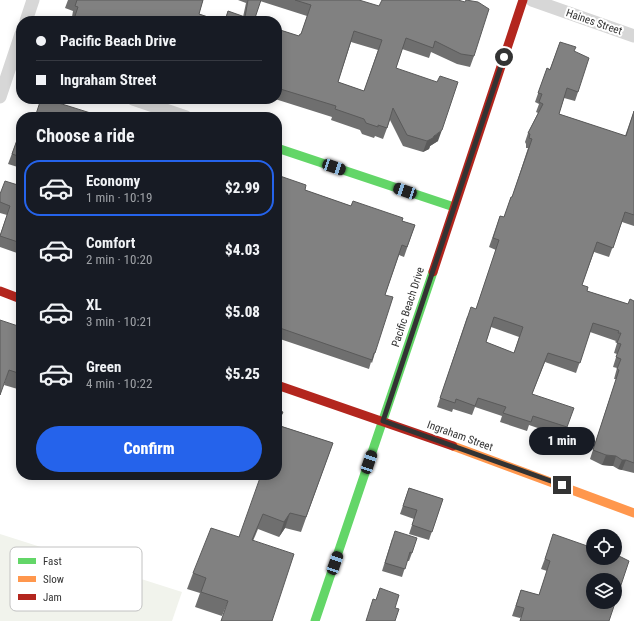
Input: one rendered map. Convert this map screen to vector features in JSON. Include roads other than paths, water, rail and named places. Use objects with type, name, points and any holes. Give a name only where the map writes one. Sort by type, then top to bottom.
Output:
[{"type":"street","points":[[28,16],[33,0]]},
{"type":"street","name":"Pacific Beach Drive","points":[[315,621],[383,421],[522,0]]},
{"type":"street","name":"Haines Street","points":[[532,0],[634,36]]},
{"type":"street","points":[[0,97],[16,62]]},
{"type":"street","points":[[148,104],[171,112]]},
{"type":"street","points":[[282,150],[454,207]]},
{"type":"street","points":[[0,291],[16,296]]},
{"type":"street","name":"Ingraham Street","points":[[282,387],[556,483],[634,513]]}]
